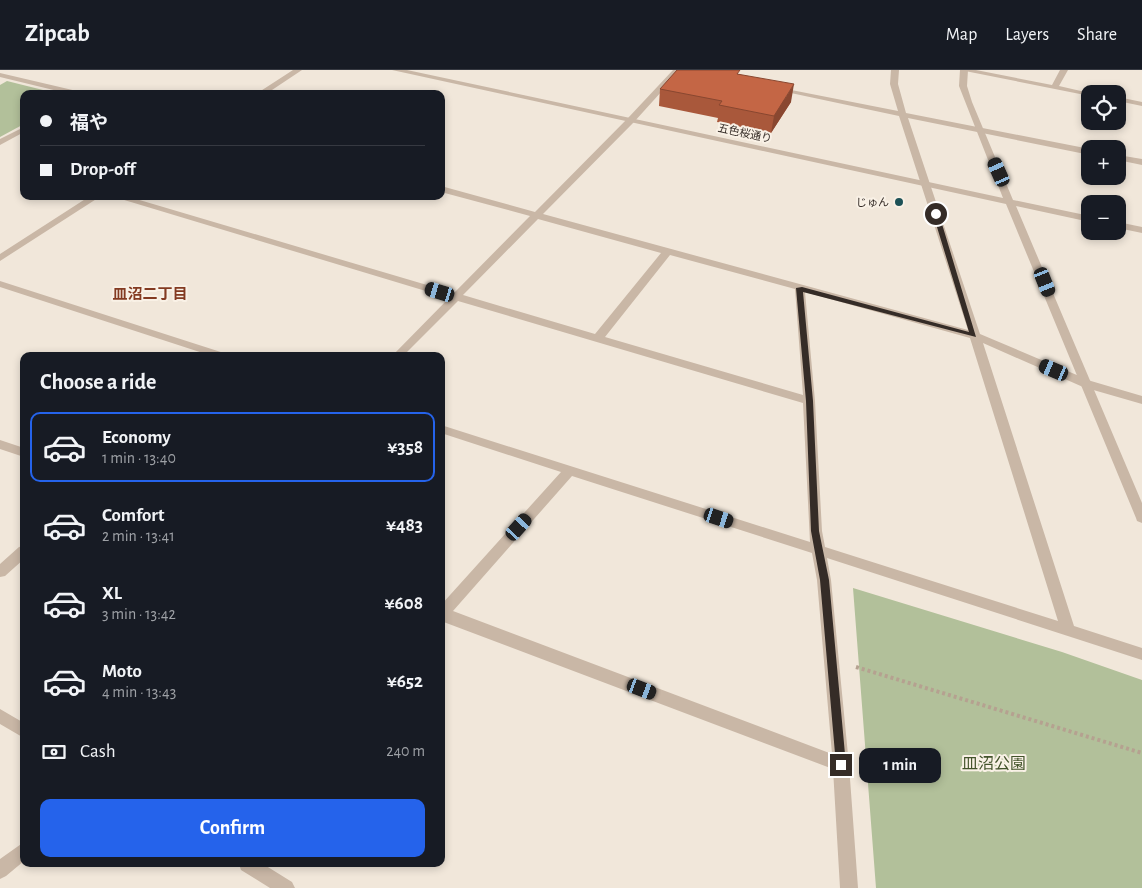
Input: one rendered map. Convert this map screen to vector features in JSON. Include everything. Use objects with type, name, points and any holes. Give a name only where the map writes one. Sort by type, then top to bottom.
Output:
[{"type":"street","points":[[266,90],[298,70]]},
{"type":"street","name":"五色桜通り","points":[[396,70],[1081,217]]},
{"type":"street","points":[[401,352],[679,70],[690,72]]},
{"type":"street","points":[[895,70],[894,84],[903,114],[1068,631]]},
{"type":"street","points":[[1081,92],[964,70],[963,86],[980,130],[1012,202],[1142,518]]},
{"type":"street","points":[[1055,87],[1064,70]]},
{"type":"street","points":[[0,75],[64,90]]},
{"type":"street","points":[[766,87],[1081,150]]},
{"type":"street","points":[[1126,101],[1142,104]]},
{"type":"street","points":[[0,142],[20,130]]},
{"type":"street","points":[[1126,159],[1142,162]]},
{"type":"street","points":[[445,189],[973,335],[1087,384],[1142,400]]},
{"type":"street","points":[[0,258],[91,200]]},
{"type":"street","points":[[129,200],[809,401]]},
{"type":"street","points":[[1126,227],[1142,230]]},
{"type":"street","points":[[598,338],[667,252]]},
{"type":"street","points":[[0,284],[211,352]]},
{"type":"street","points":[[800,288],[809,401],[815,531],[824,580],[832,659],[849,888]]},
{"type":"street","points":[[445,430],[1142,654]]},
{"type":"street","points":[[0,444],[20,452]]},
{"type":"street","points":[[445,611],[569,471]]},
{"type":"street","points":[[0,572],[20,554]]},
{"type":"street","points":[[445,615],[841,765]]},
{"type":"street","points":[[0,716],[20,728]]},
{"type":"street","points":[[0,870],[20,853]]},
{"type":"street","points":[[252,867],[286,888]]},
{"type":"path","points":[[832,659],[1142,753]]},
{"type":"green space","points":[[7,81],[43,90],[20,90],[20,126],[0,137],[0,85]]},
{"type":"green space","name":"皿沼公園","points":[[853,588],[1062,652],[1142,680],[1142,888],[876,888]]},
{"type":"building","points":[[677,70],[740,70],[737,74],[794,84],[774,116],[719,105],[722,101],[660,89]]},
{"type":"place","name":"じゅん","points":[[899,202]]},
{"type":"district","name":"皿沼二丁目","points":[[150,294]]},
{"type":"route","points":[[841,765],[824,580],[815,531],[809,401],[800,288],[973,335],[936,214]]}]
